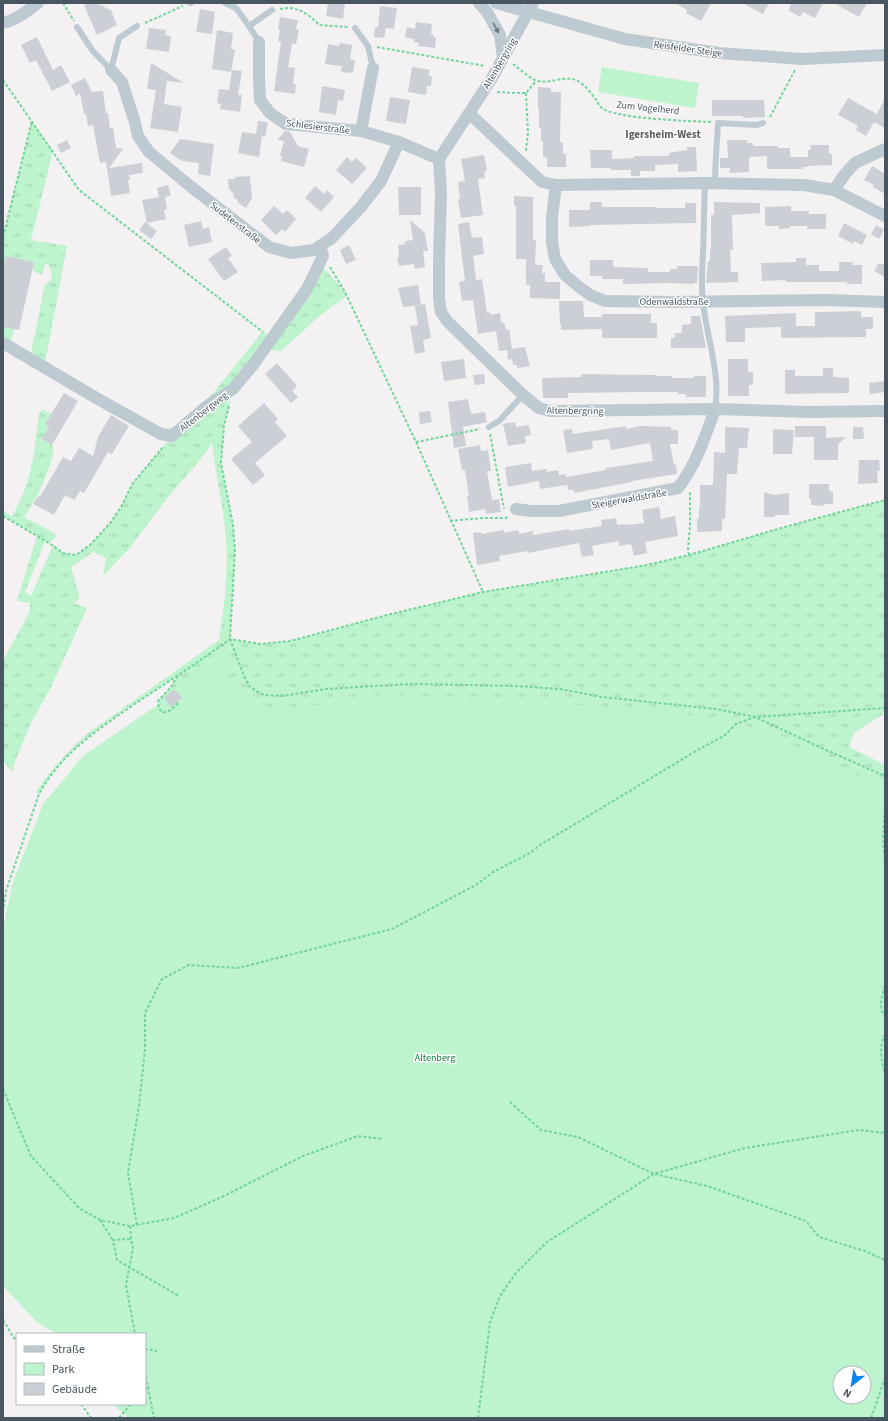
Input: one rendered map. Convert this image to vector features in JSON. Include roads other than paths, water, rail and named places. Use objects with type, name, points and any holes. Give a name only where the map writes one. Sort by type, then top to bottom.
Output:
[{"type":"street","points":[[3,23],[10,21],[28,11],[38,3]]},
{"type":"street","points":[[479,3],[488,12],[500,35],[503,57]]},
{"type":"street","name":"Reisfelder Steige","points":[[496,3],[530,8],[625,39],[718,53],[802,59],[885,55]]},
{"type":"street","name":"Altenbergring","points":[[530,8],[470,114],[439,159],[441,193],[438,261],[439,298],[441,312],[447,321],[523,395],[539,408],[550,411],[715,409],[811,412],[885,411]]},
{"type":"street","name":"Schlesierstraße","points":[[259,42],[260,100],[270,113],[286,124],[360,131],[399,142],[439,159]]},
{"type":"street","points":[[360,131],[373,68]]},
{"type":"street","name":"Sudetenstraße","points":[[111,70],[122,82],[138,136],[149,152],[190,186],[269,247],[291,253],[314,250],[332,238],[343,227],[381,181],[399,142]]},
{"type":"street","points":[[470,114],[542,182],[556,185],[710,183],[804,185],[834,190],[885,216]]},
{"type":"street","points":[[834,190],[855,163],[885,150]]},
{"type":"street","name":"Odenwaldstraße","points":[[556,185],[552,217],[552,242],[555,259],[565,275],[578,286],[590,295],[605,301],[703,302],[827,300],[885,302]]},
{"type":"street","name":"Altenbergweg","points":[[3,343],[155,431],[172,436],[211,403],[233,389],[253,365],[307,289],[323,259],[320,246]]},
{"type":"street","name":"Steigerwaldstraße","points":[[516,509],[531,511],[559,511],[678,488],[684,480],[703,444],[715,409]]},
{"type":"lane","points":[[225,3],[236,8],[259,42]]},
{"type":"lane","points":[[249,26],[272,10]]},
{"type":"lane","points":[[77,26],[92,50],[111,70]]},
{"type":"lane","points":[[111,70],[119,38],[136,26]]},
{"type":"lane","points":[[355,28],[368,46],[373,68]]},
{"type":"lane","points":[[715,409],[715,372],[710,351],[703,302],[702,268],[710,183],[717,146],[718,123],[757,125],[763,123]]},
{"type":"lane","points":[[489,427],[499,421],[523,395]]},
{"type":"district","name":"Igersheim-West","points":[[663,134]]},
{"type":"park label","name":"Altenberg","points":[[435,1057]]}]
